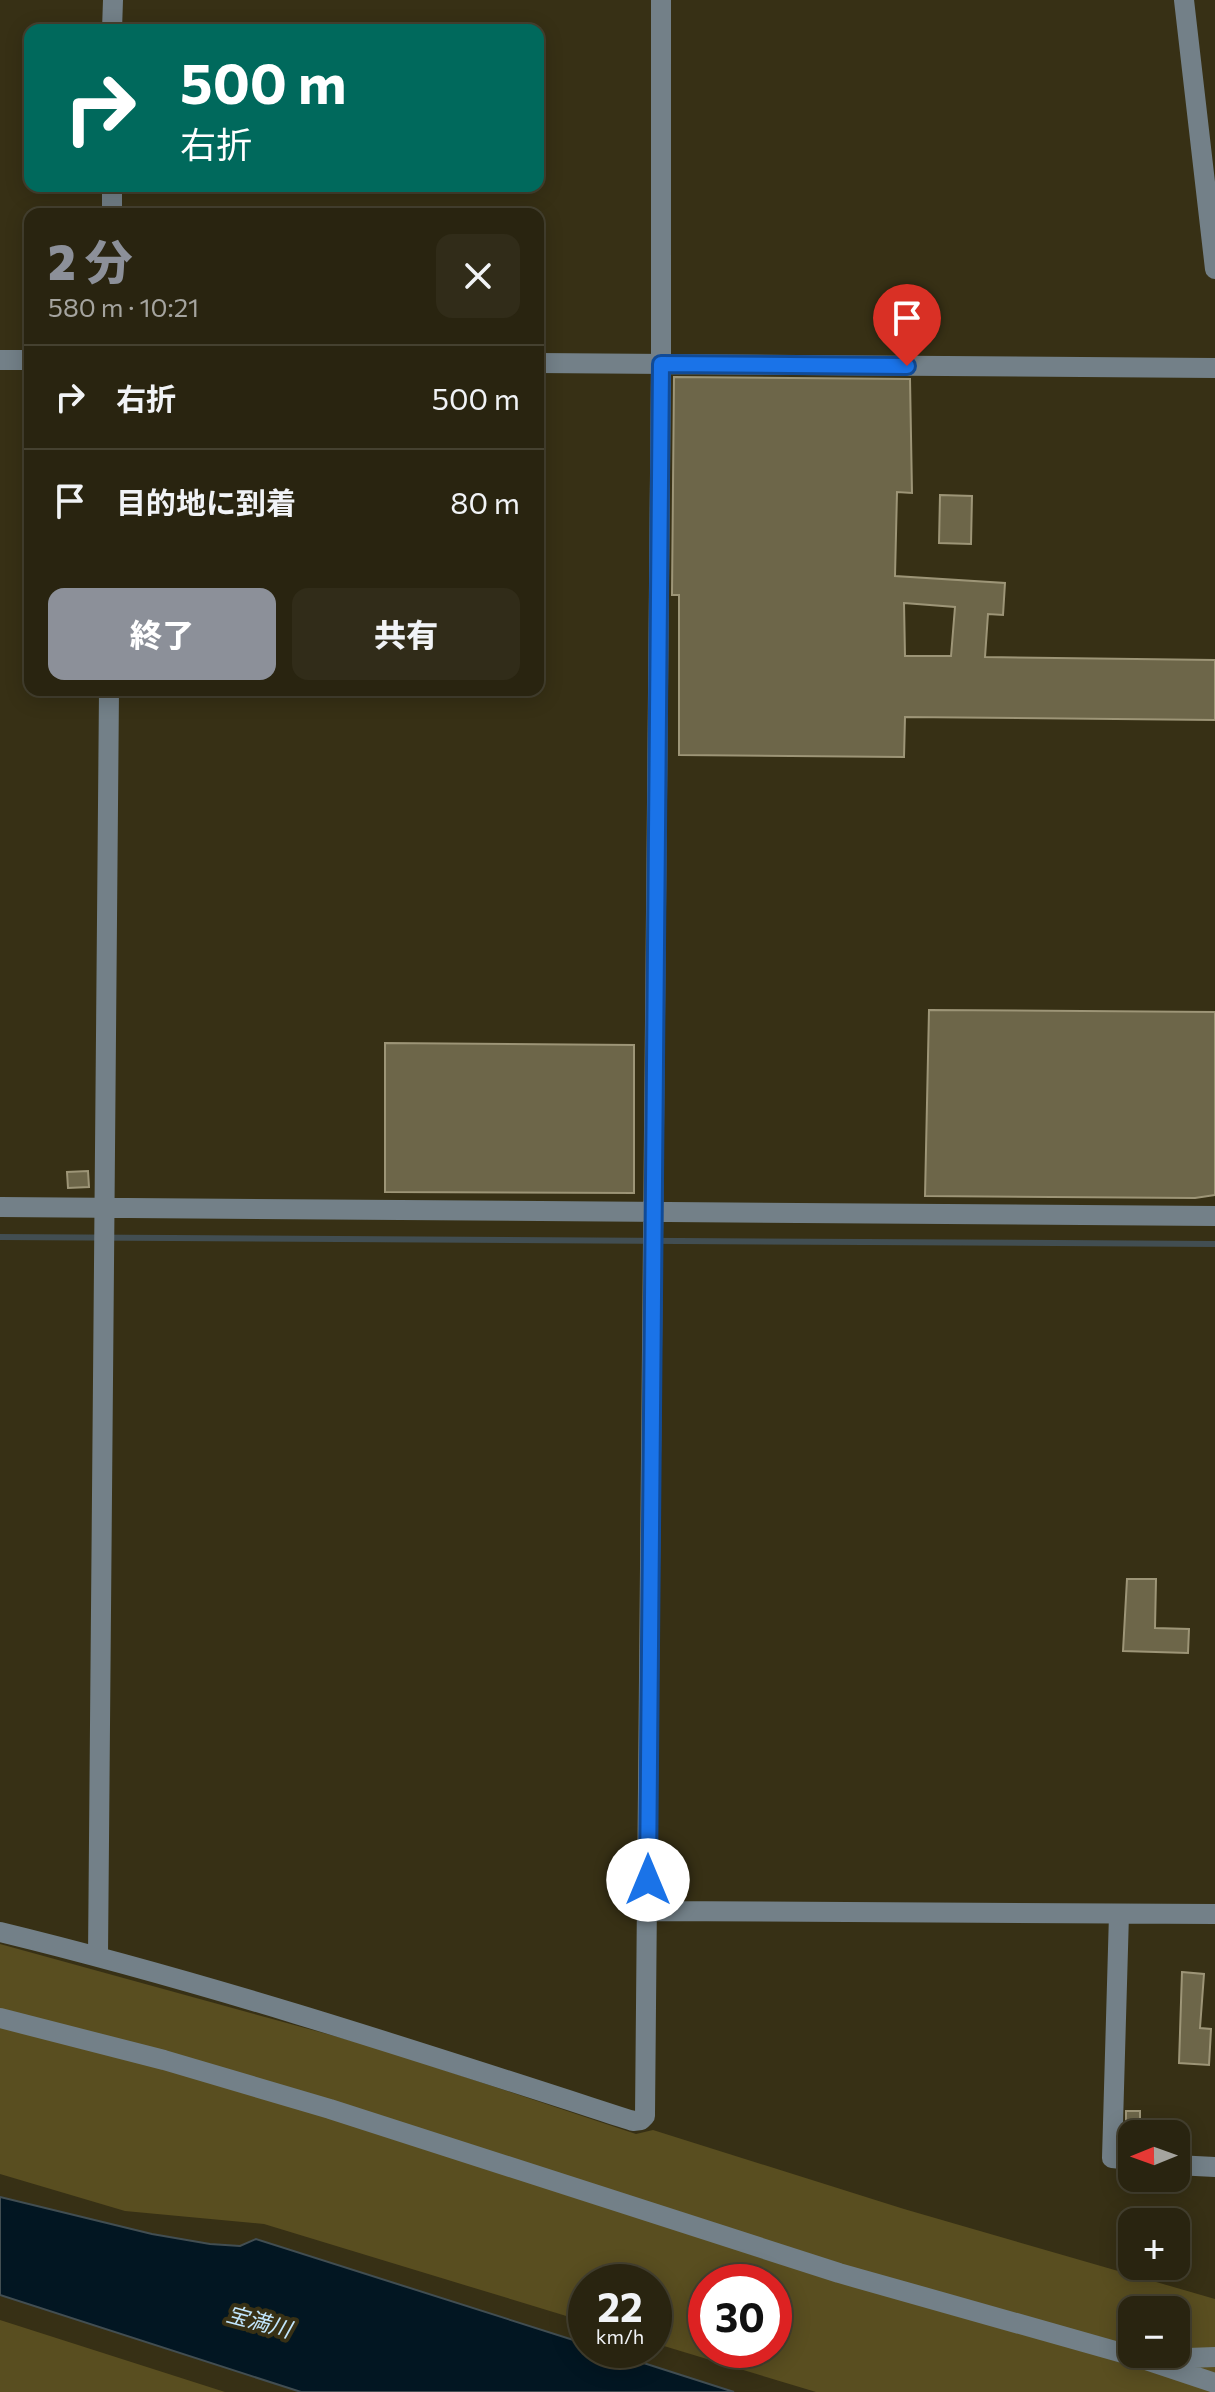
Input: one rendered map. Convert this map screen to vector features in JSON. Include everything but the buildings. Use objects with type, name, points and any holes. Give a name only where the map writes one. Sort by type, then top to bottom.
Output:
[{"type":"street","points":[[112,24],[113,0]]},
{"type":"street","points":[[0,1932],[98,1956],[373,2037],[633,2121],[645,2116],[661,364],[661,0]]},
{"type":"street","points":[[1184,0],[1215,269]]},
{"type":"street","points":[[0,360],[24,360]]},
{"type":"street","points":[[544,363],[1215,368]]},
{"type":"street","points":[[98,1956],[109,696]]},
{"type":"street","points":[[0,1207],[106,1216],[1215,1216]]},
{"type":"street","points":[[647,1911],[1215,1914]]},
{"type":"street","points":[[1118,2159],[1112,2158],[1119,1914]]},
{"type":"street","points":[[0,2018],[180,2064],[491,2159],[572,2189],[839,2273],[1118,2352]]},
{"type":"street","points":[[1190,2166],[1215,2167]]},
{"type":"street","points":[[1190,2359],[1215,2357]]},
{"type":"street","points":[[1170,2368],[1215,2383]]},
{"type":"shaded area","points":[[0,1944],[378,2048],[636,2134],[653,2130],[904,2209],[1118,2271],[1118,2280],[1149,2280],[1215,2299],[1215,2392],[816,2392],[737,2368],[792,2368],[792,2264],[688,2264],[688,2353],[672,2348],[672,2264],[568,2264],[568,2317],[264,2224],[125,2211],[0,2174]]},
{"type":"shaded area","points":[[0,2320],[225,2392],[0,2392]]},
{"type":"water","name":"宝満川","points":[[0,2197],[152,2234],[210,2244],[240,2246],[256,2239],[568,2338],[568,2368],[659,2368],[734,2392],[301,2392],[0,2295]]},
{"type":"waterway","points":[[0,1237],[1215,1244]]},
{"type":"route","points":[[648,1880],[661,364],[907,366]]}]
